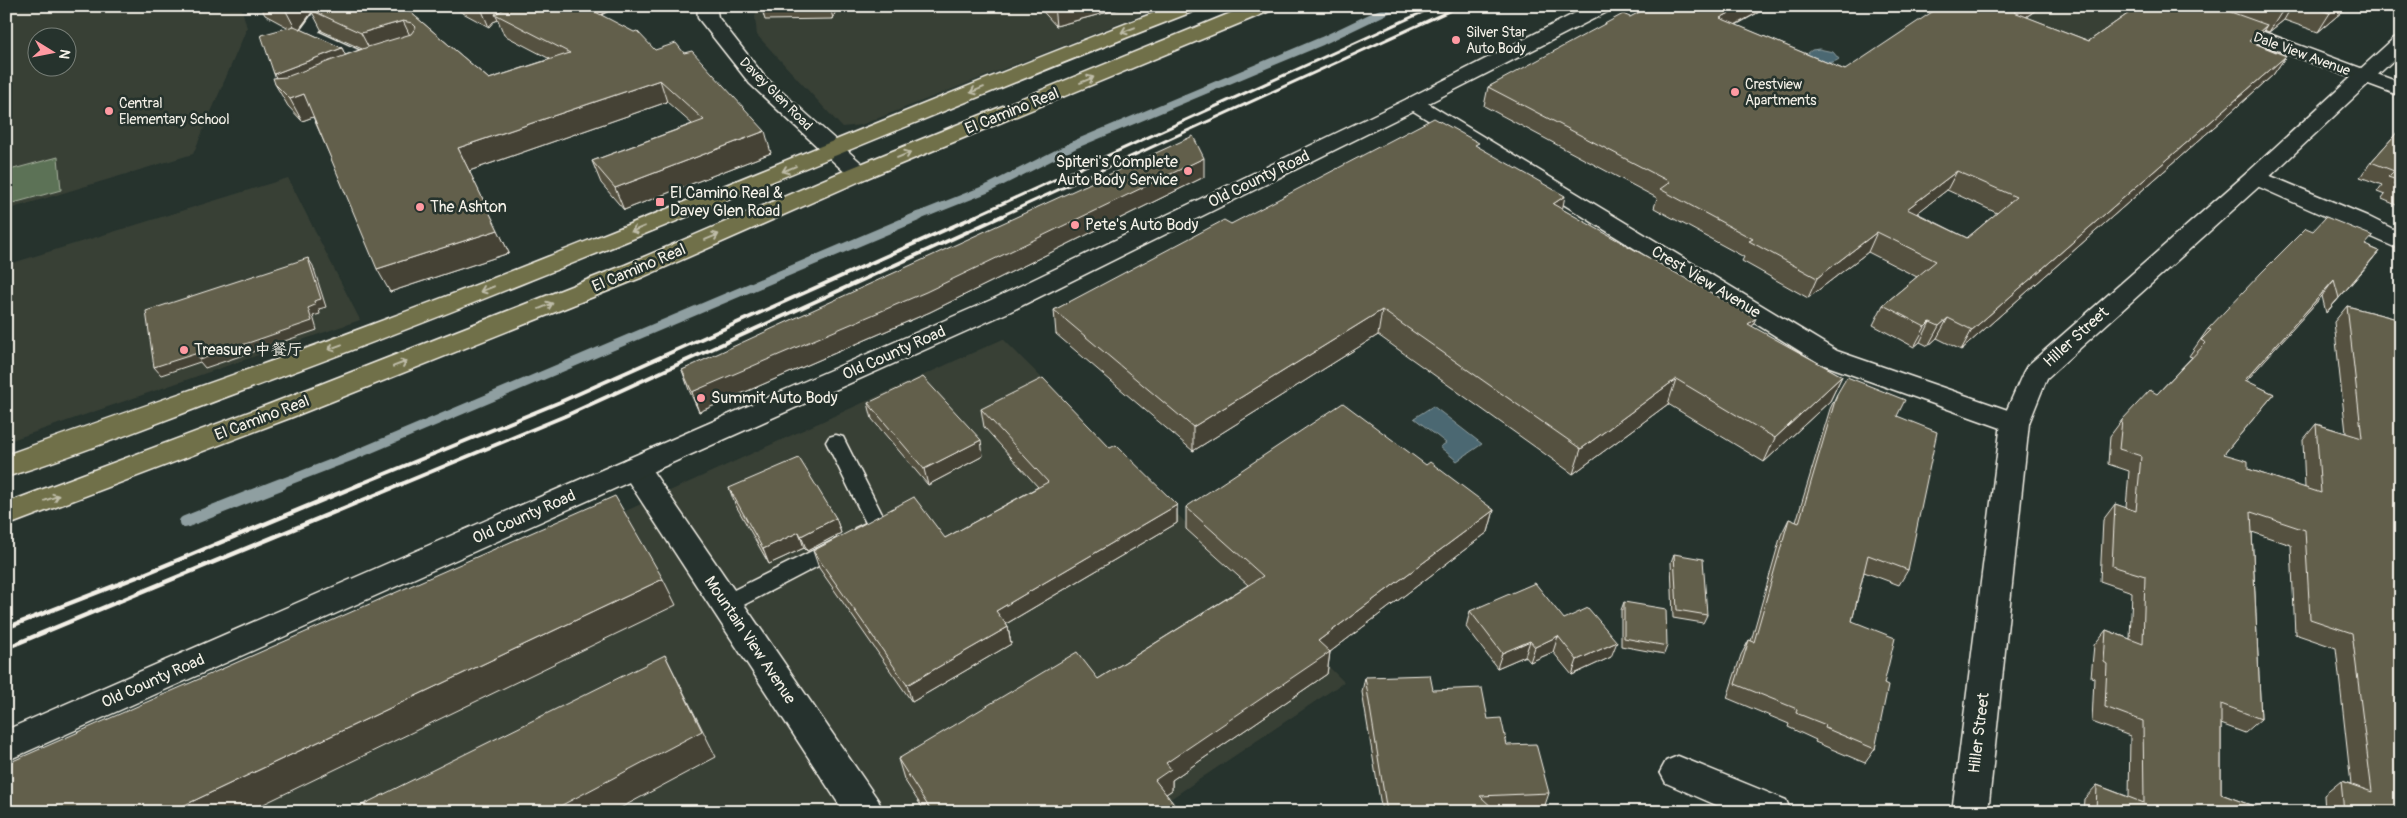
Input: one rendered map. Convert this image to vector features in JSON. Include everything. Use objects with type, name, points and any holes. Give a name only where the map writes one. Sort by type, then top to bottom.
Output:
[{"type":"main road","name":"El Camino Real","points":[[6,466],[383,330],[833,149],[1047,60],[1190,6]]},
{"type":"main road","name":"El Camino Real","points":[[6,515],[411,360],[634,271],[859,173],[1265,6]]},
{"type":"street","points":[[342,6],[321,16],[308,34],[379,61],[346,72]]},
{"type":"street","name":"Davey Glen Road","points":[[706,6],[708,18],[757,80],[859,173]]},
{"type":"street","name":"Old County Road","points":[[6,746],[1000,306],[1414,103],[1604,6]]},
{"type":"street","name":"Dale View Avenue","points":[[2176,6],[2401,90]]},
{"type":"street","name":"Hiller Street","points":[[1970,812],[2015,423],[2036,373],[2256,178],[2401,42]]},
{"type":"street","name":"Crest View Avenue","points":[[1414,103],[1828,357],[2015,423]]},
{"type":"street","points":[[2256,178],[2359,221],[2401,243]]},
{"type":"street","name":"Mountain View Avenue","points":[[635,468],[865,812]]},
{"type":"street","points":[[1678,772],[1773,812]]},
{"type":"lane","points":[[726,604],[878,526],[836,442]]},
{"type":"shaded area","name":"Central Elementary School","points":[[6,6],[241,6],[247,28],[193,154],[6,210]]},
{"type":"shaded area","points":[[758,6],[1150,6],[1154,10],[861,125],[842,127],[757,35],[755,17]]},
{"type":"shaded area","points":[[2002,6],[2146,6],[2140,62]]},
{"type":"shaded area","points":[[288,178],[360,320],[6,442],[6,265]]},
{"type":"shaded area","points":[[1003,339],[1344,682],[1151,812],[6,812],[6,782],[584,530]]},
{"type":"green space","points":[[58,157],[61,190],[6,205],[6,171]]},
{"type":"water","points":[[1819,49],[1833,52],[1839,59],[1826,62],[1804,56],[1812,50]]},
{"type":"water","points":[[1433,406],[1482,444],[1457,461],[1440,447],[1446,443],[1414,418]]},
{"type":"building","points":[[277,6],[289,6],[286,11]]},
{"type":"building","points":[[314,6],[403,6],[489,79],[570,53],[495,14],[510,6],[584,6],[634,32],[637,31],[655,50],[676,43],[684,53],[692,51],[765,131],[615,188],[592,161],[704,120],[660,80],[458,148],[498,230],[377,269],[304,94],[290,99],[275,84],[273,78],[286,77],[368,47],[411,34],[416,27],[412,23],[403,21],[361,33],[311,10]]},
{"type":"building","points":[[1651,6],[1742,6],[1720,18],[1845,70],[1941,6],[2023,6],[2014,12],[2089,41],[2139,6],[2214,6],[2267,25],[2249,41],[2286,56],[1972,330],[1948,318],[1939,326],[1930,322],[1925,327],[1883,305],[1936,261],[1877,232],[1817,278],[1749,241],[1753,239],[1660,189],[1670,182],[1488,87],[1623,14],[1630,17]],"holes":[[[1957,171],[2016,197],[1967,238],[1907,209]]]},
{"type":"building","points":[[2261,6],[2290,6],[2281,13]]},
{"type":"building","points":[[2309,6],[2339,6],[2330,13]]},
{"type":"building","points":[[294,26],[342,48],[274,74],[261,35]]},
{"type":"building","points":[[1434,118],[1479,143],[1475,145],[1565,196],[1553,204],[1756,318],[1748,324],[1842,376],[1775,438],[1676,379],[1581,449],[1382,310],[1193,427],[1054,310],[1224,220],[1231,224]]},
{"type":"building","points":[[2401,128],[2401,187],[2393,184],[2397,180],[2388,177],[2394,171],[2371,162]]},
{"type":"building","points":[[1193,136],[1204,158],[926,292],[692,392],[682,370]]},
{"type":"building","points":[[2326,217],[2373,236],[2365,245],[2379,251],[2339,298],[2334,280],[2245,380],[2274,394],[2224,454],[2248,461],[2248,469],[2321,493],[2316,424],[2362,438],[2347,306],[2401,320],[2401,812],[2344,812],[2341,781],[2372,792],[2352,633],[2310,619],[2305,530],[2251,512],[2261,719],[2221,704],[2221,794],[2269,812],[2096,812],[2097,785],[2144,803],[2143,721],[2105,707],[2107,664],[2104,662],[2106,630],[2143,644],[2145,576],[2112,566],[2115,504],[2136,511],[2141,456],[2119,449],[2122,420],[2150,390],[2157,394],[2206,343],[2201,340],[2211,330],[2208,329],[2306,228],[2313,231]]},
{"type":"building","points":[[308,258],[321,299],[314,301],[315,305],[308,308],[312,321],[199,360],[198,353],[154,367],[146,311]]},
{"type":"building","points":[[923,377],[981,440],[924,469],[868,403]]},
{"type":"building","points":[[1847,377],[1905,400],[1897,416],[1937,432],[1908,570],[1868,555],[1852,621],[1895,638],[1884,684],[1888,686],[1875,749],[1825,728],[1826,725],[1796,713],[1797,709],[1735,684],[1749,640],[1754,642],[1789,519],[1799,523],[1837,394]]},
{"type":"building","points":[[1043,378],[1110,448],[1116,445],[1177,505],[996,611],[1008,627],[907,685],[813,551],[914,497],[945,538],[1048,482],[981,409]]},
{"type":"building","points":[[1343,403],[1426,465],[1430,462],[1494,510],[1318,641],[1330,652],[1166,763],[1171,769],[1155,780],[1180,812],[932,812],[898,759],[1077,652],[1098,679],[1263,576],[1186,507]]},
{"type":"building","points":[[799,458],[836,518],[801,536],[799,532],[763,549],[729,488]]},
{"type":"building","points":[[615,496],[663,579],[170,812],[6,812],[6,764]]},
{"type":"building","points":[[1674,554],[1703,559],[1707,615],[1677,610]]},
{"type":"building","points":[[1535,583],[1564,619],[1588,608],[1617,642],[1577,660],[1558,636],[1535,647],[1530,641],[1502,653],[1470,611]]},
{"type":"building","points":[[1624,602],[1666,609],[1667,646],[1624,638]]},
{"type":"building","points":[[665,655],[702,731],[549,812],[348,812]]},
{"type":"building","points":[[1430,675],[1433,690],[1482,688],[1488,719],[1501,718],[1507,745],[1536,744],[1549,793],[1480,796],[1497,812],[1387,812],[1365,677]]},
{"type":"waterway","points":[[916,217],[989,188],[1076,144],[1322,41],[1395,6]]},
{"type":"waterway","points":[[277,485],[362,452],[919,216]]},
{"type":"waterway","points":[[185,522],[281,484]]},
{"type":"railway","points":[[973,217],[1436,6]]},
{"type":"railway","points":[[999,217],[1460,6]]},
{"type":"railway","points":[[358,485],[560,402],[976,216]]},
{"type":"railway","points":[[399,485],[565,416],[1002,216]]},
{"type":"railway","points":[[6,628],[142,575],[361,484]]},
{"type":"railway","points":[[6,648],[402,484]]},
{"type":"place","name":"Silver Star Auto Body","points":[[1456,40]]},
{"type":"place","name":"Crestview Apartments","points":[[1735,92]]},
{"type":"place","name":"Central Elementary School","points":[[109,111]]},
{"type":"place","name":"Spiteri's Complete Auto Body Service","points":[[1188,171]]},
{"type":"place","name":"El Camino Real & Davey Glen Road","points":[[660,202]]},
{"type":"place","name":"The Ashton","points":[[420,207]]},
{"type":"place","name":"Pete's Auto Body","points":[[1075,225]]},
{"type":"place","name":"Treasure 中餐厅","points":[[184,350]]},
{"type":"place","name":"Summit Auto Body","points":[[701,398]]}]
